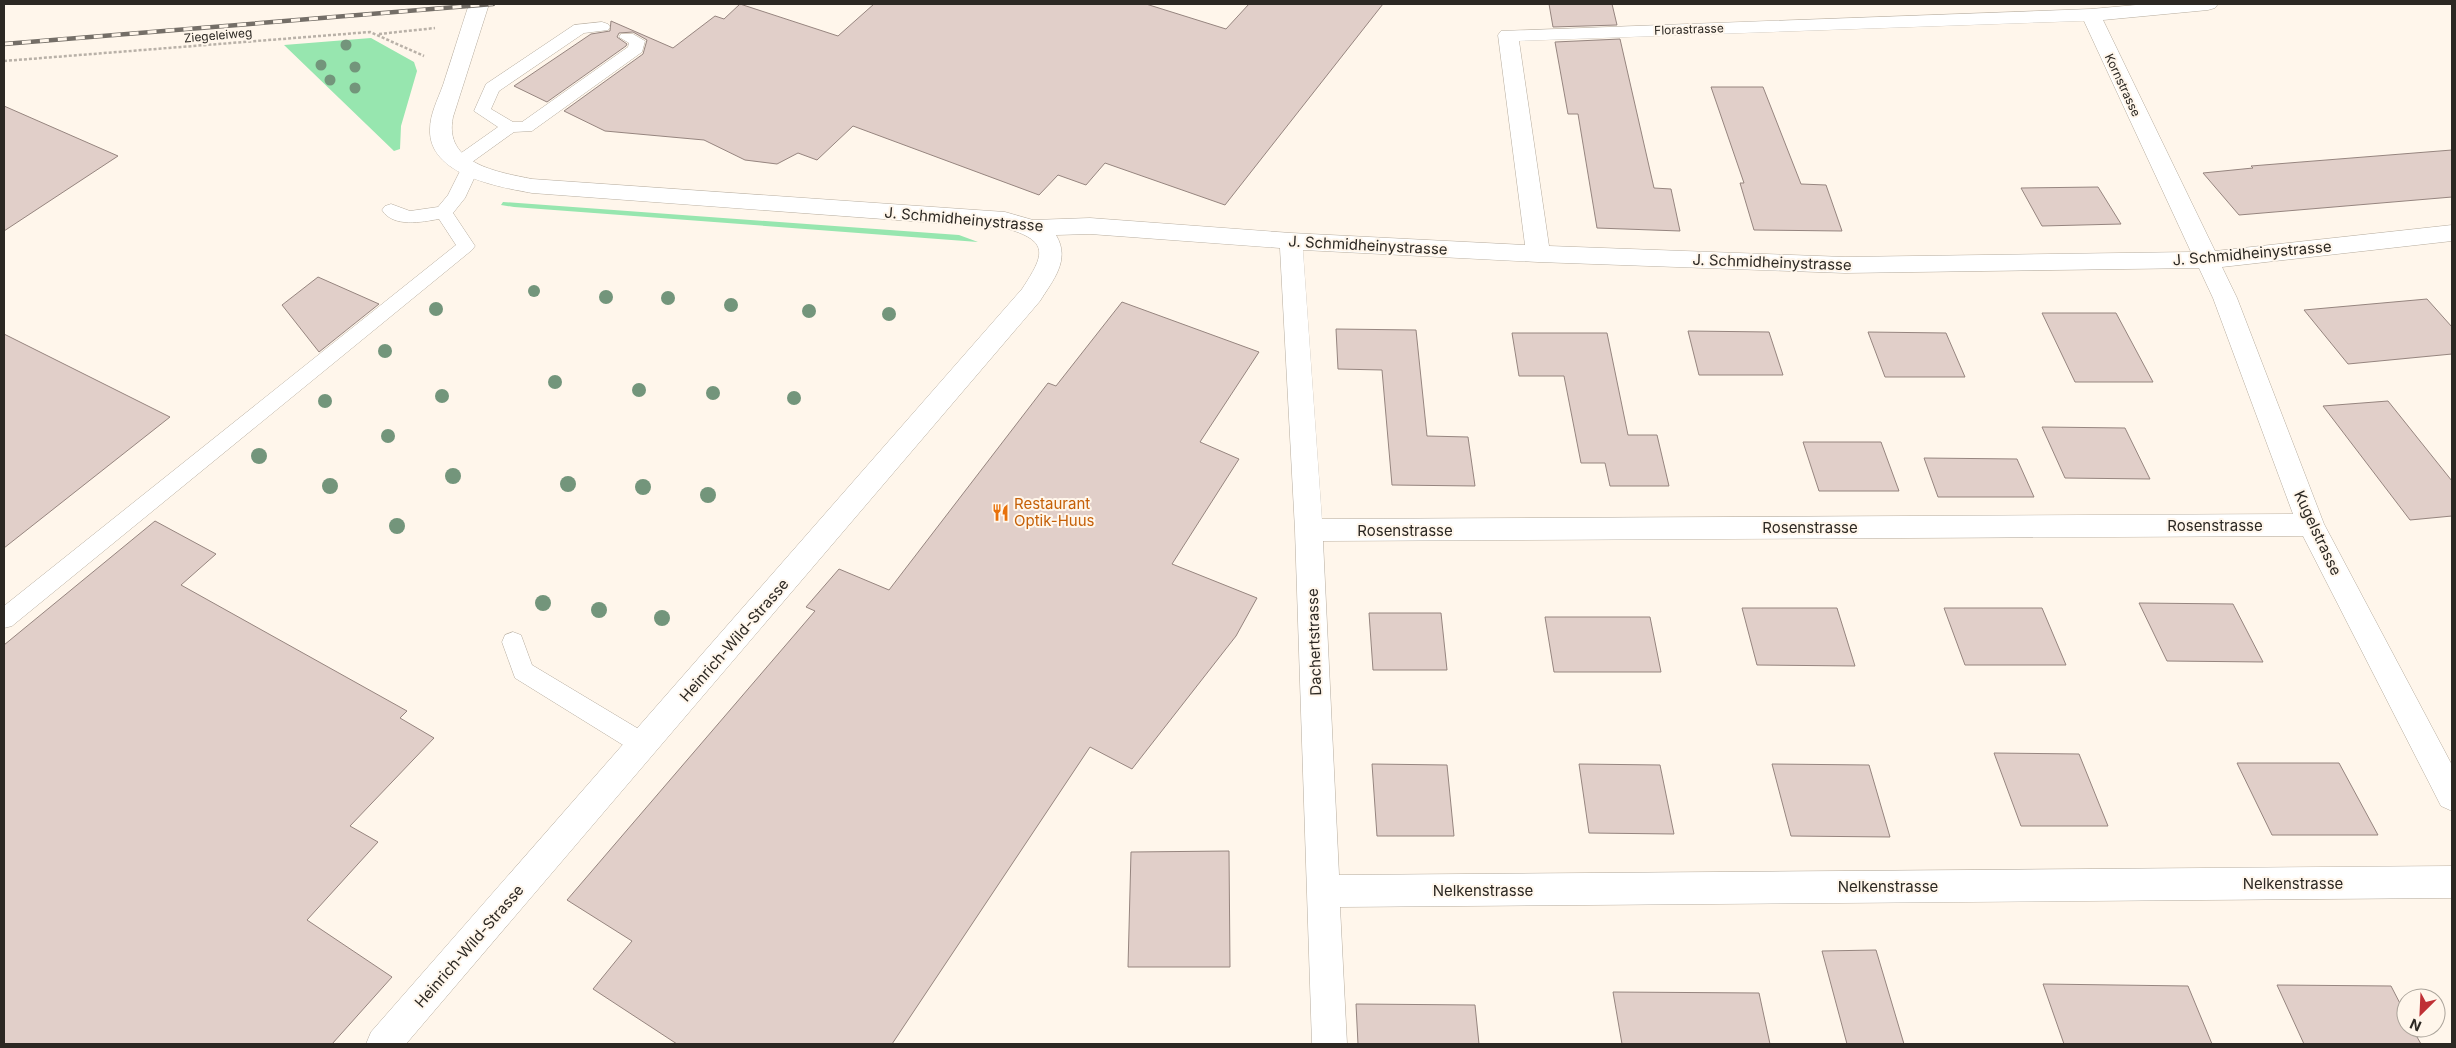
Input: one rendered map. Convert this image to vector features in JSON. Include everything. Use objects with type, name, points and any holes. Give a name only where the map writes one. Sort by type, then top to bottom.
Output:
[{"type":"street","points":[[465,166],[449,153],[441,134],[445,112],[479,4]]},
{"type":"street","points":[[2091,15],[2208,4]]},
{"type":"street","name":"Florastrasse","points":[[1538,254],[1508,35],[2091,15]]},
{"type":"street","name":"Kornstrasse","points":[[2091,15],[2189,225],[2208,260]]},
{"type":"street","name":"J. Schmidheinystrasse","points":[[465,166],[496,179],[532,186],[1005,220],[1033,228],[1090,226],[1291,241],[1538,254],[1845,265],[2208,260],[2452,233]]},
{"type":"street","name":"Heinrich-Wild-Strasse","points":[[383,1044],[644,745],[1031,295],[1047,269],[1052,254],[1048,241],[1033,228]]},
{"type":"street","name":"Dachertstrasse","points":[[1291,241],[1309,530],[1329,1044]]},
{"type":"street","name":"Kugelstrasse","points":[[2208,260],[2225,298],[2311,525],[2452,796]]},
{"type":"street","name":"Rosenstrasse","points":[[1309,530],[2311,525]]},
{"type":"street","name":"Nelkenstrasse","points":[[1323,891],[2452,882]]},
{"type":"lane","points":[[516,78],[580,28],[602,27]]},
{"type":"lane","points":[[538,70],[497,84],[492,88],[482,110],[510,127],[526,127],[546,113],[566,89],[608,59],[636,49],[637,41],[627,37]]},
{"type":"lane","points":[[559,43],[580,42]]},
{"type":"lane","points":[[541,96],[547,100],[546,113]]},
{"type":"lane","points":[[391,210],[397,215],[412,217],[444,212],[456,198],[465,166],[510,127]]},
{"type":"lane","points":[[4,619],[466,246],[444,212]]},
{"type":"lane","points":[[513,642],[523,671],[644,745]]},
{"type":"path","points":[[378,34],[443,27]]},
{"type":"path","name":"Ziegeleiweg","points":[[4,61],[370,32],[427,57]]},
{"type":"green space","points":[[371,38],[414,62],[417,71],[401,126],[400,149],[394,151],[284,45]]},
{"type":"green space","points":[[503,202],[959,235],[978,242],[514,207],[501,205]]},
{"type":"building","points":[[740,4],[838,36],[874,4],[1146,4],[1226,29],[1249,4],[1383,4],[1225,205],[1105,163],[1086,185],[1058,175],[1039,195],[853,126],[817,160],[798,153],[777,164],[745,160],[704,140],[605,131],[564,111],[643,54],[647,40],[633,32],[619,33],[617,37],[627,44],[626,46],[547,102],[514,86],[591,34],[610,31],[611,21],[673,48],[715,16],[724,19]]},
{"type":"building","points":[[1549,4],[1612,4],[1617,25],[1553,27]]},
{"type":"building","points":[[1620,39],[1654,188],[1671,189],[1680,231],[1597,228],[1578,114],[1568,114],[1555,42]]},
{"type":"building","points":[[1711,87],[1763,87],[1801,184],[1826,185],[1842,231],[1754,230],[1740,183],[1744,183]]},
{"type":"building","points":[[4,106],[118,156],[4,231]]},
{"type":"building","points":[[2452,150],[2452,197],[2239,215],[2203,173],[2253,168],[2251,166]]},
{"type":"building","points":[[2098,187],[2121,224],[2042,226],[2021,188]]},
{"type":"building","points":[[318,277],[379,304],[319,352],[282,305]]},
{"type":"building","points":[[2427,299],[2452,327],[2452,354],[2348,364],[2304,310]]},
{"type":"building","points":[[1122,302],[1259,352],[1200,442],[1239,459],[1172,564],[1257,598],[1236,636],[1132,769],[1090,747],[892,1044],[677,1044],[593,989],[632,941],[567,900],[815,611],[806,607],[839,569],[889,590],[1048,383],[1056,386]]},
{"type":"building","points":[[2042,313],[2116,313],[2153,382],[2075,382]]},
{"type":"building","points":[[1336,329],[1416,330],[1427,436],[1468,437],[1475,486],[1392,485],[1382,370],[1338,369]]},
{"type":"building","points":[[1688,331],[1769,332],[1783,375],[1699,375]]},
{"type":"building","points":[[1868,332],[1946,333],[1965,377],[1885,377]]},
{"type":"building","points":[[1512,333],[1607,333],[1628,435],[1657,435],[1669,486],[1610,486],[1605,463],[1581,463],[1564,376],[1519,376]]},
{"type":"building","points":[[4,334],[170,417],[4,548]]},
{"type":"building","points":[[2388,401],[2452,481],[2452,516],[2410,520],[2323,406]]},
{"type":"building","points":[[2042,427],[2125,428],[2150,479],[2065,478]]},
{"type":"building","points":[[1803,442],[1881,442],[1899,491],[1819,491]]},
{"type":"building","points":[[1924,458],[2017,459],[2034,497],[1938,497]]},
{"type":"building","points":[[155,521],[216,554],[181,585],[407,711],[400,718],[434,738],[350,826],[378,842],[307,920],[392,977],[332,1044],[4,1044],[4,645]]},
{"type":"building","points":[[2139,603],[2233,604],[2263,662],[2167,661]]},
{"type":"building","points":[[1742,608],[1837,608],[1855,666],[1757,665]]},
{"type":"building","points":[[1944,608],[2042,608],[2066,665],[1965,665]]},
{"type":"building","points":[[1369,613],[1441,613],[1447,670],[1373,670]]},
{"type":"building","points":[[1545,617],[1650,617],[1661,672],[1554,672]]},
{"type":"building","points":[[1994,753],[2079,754],[2108,826],[2021,826]]},
{"type":"building","points":[[2237,763],[2339,763],[2378,835],[2272,835]]},
{"type":"building","points":[[1372,764],[1447,765],[1454,836],[1377,836]]},
{"type":"building","points":[[1579,764],[1660,765],[1674,834],[1589,833]]},
{"type":"building","points":[[1772,764],[1869,765],[1890,837],[1791,836]]},
{"type":"building","points":[[1229,851],[1230,967],[1128,967],[1131,852]]},
{"type":"building","points":[[1876,950],[1904,1044],[1847,1044],[1822,951]]},
{"type":"building","points":[[2043,984],[2188,986],[2212,1044],[2064,1044]]},
{"type":"building","points":[[2277,985],[2391,986],[2396,996],[2396,1038],[2418,1038],[2421,1044],[2304,1044]]},
{"type":"building","points":[[1613,992],[1759,993],[1770,1044],[1622,1044]]},
{"type":"building","points":[[1356,1004],[1475,1005],[1479,1044],[1358,1044]]},
{"type":"railway","points":[[4,44],[493,4]]},
{"type":"place","name":"Restaurant Optik-Huus","points":[[1000,512]]}]
